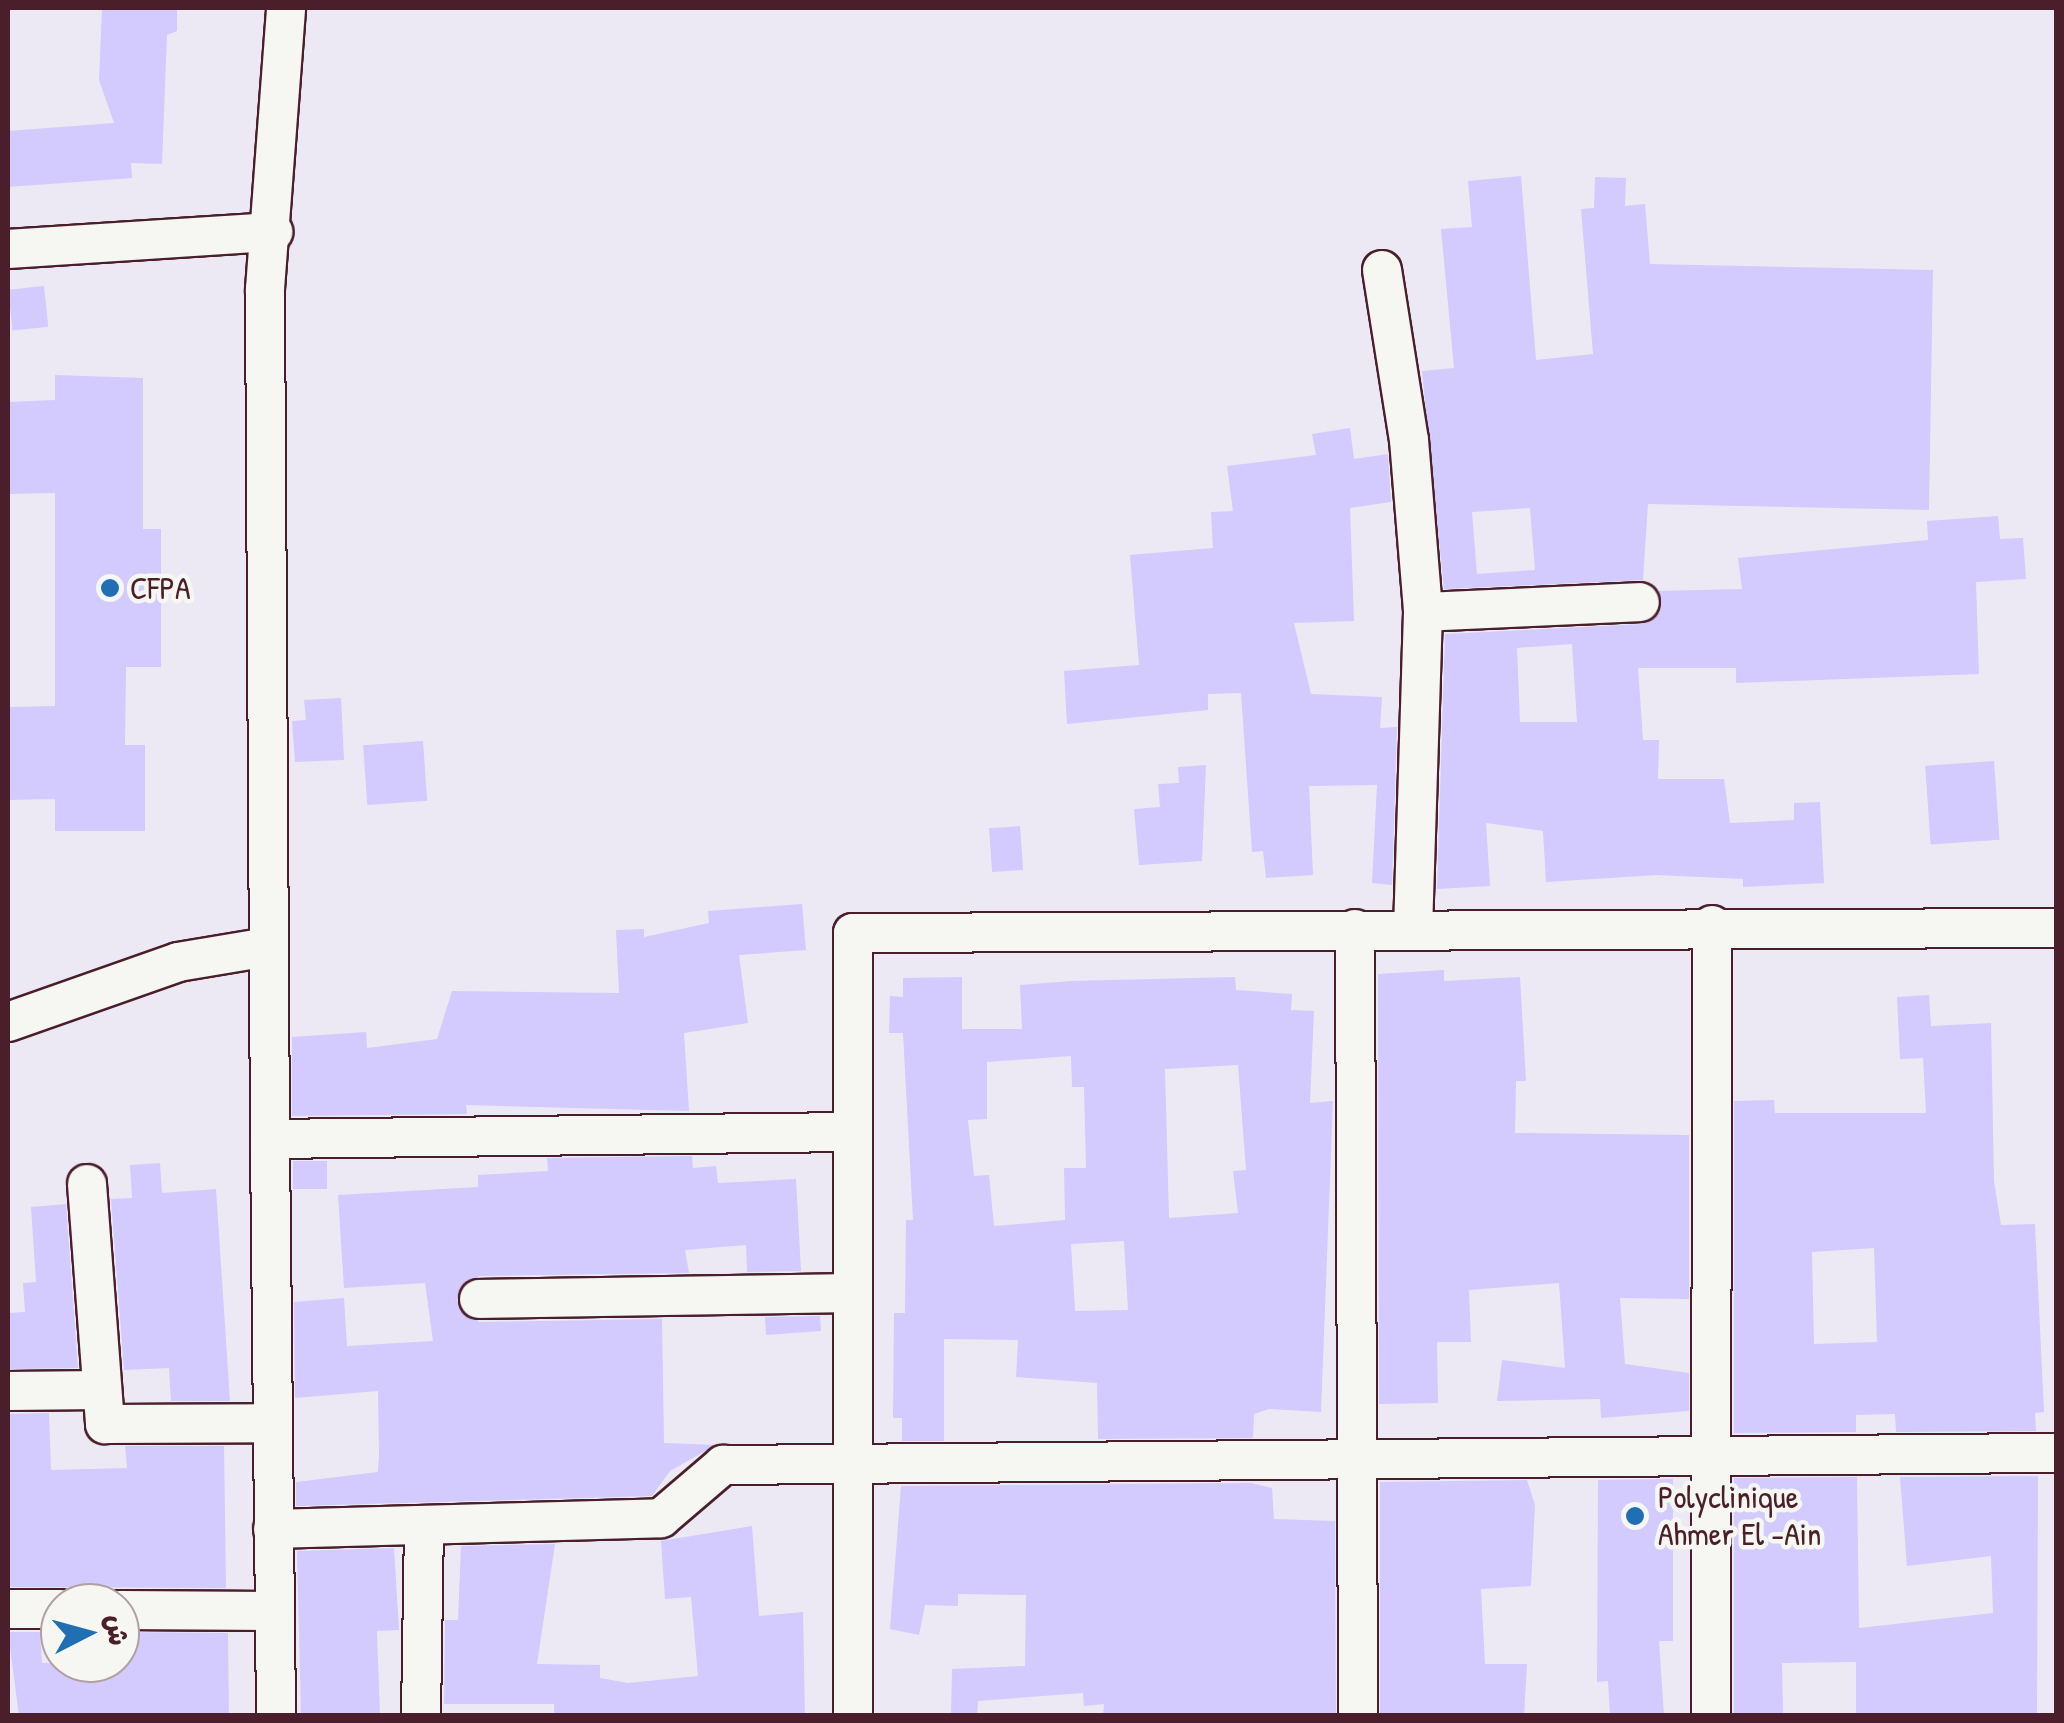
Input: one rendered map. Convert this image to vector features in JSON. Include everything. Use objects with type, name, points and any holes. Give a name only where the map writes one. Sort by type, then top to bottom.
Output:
[{"type":"street","points":[[276,1716],[265,289],[273,232],[286,8]]},
{"type":"street","points":[[8,249],[273,232]]},
{"type":"street","points":[[1382,270],[1423,612],[1413,928]]},
{"type":"street","points":[[1423,612],[1640,602]]},
{"type":"street","points":[[1711,1716],[1712,926]]},
{"type":"street","points":[[854,1716],[849,1132],[853,933],[1712,926],[2056,928]]},
{"type":"street","points":[[1356,929],[1358,1716]]},
{"type":"street","points":[[8,1022],[178,962],[268,947]]},
{"type":"street","points":[[270,1139],[849,1132]]},
{"type":"street","points":[[87,1184],[105,1424],[272,1423]]},
{"type":"street","points":[[480,1299],[851,1293]]},
{"type":"street","points":[[8,1390],[100,1390]]},
{"type":"street","points":[[272,1528],[424,1530],[661,1518],[723,1465],[854,1460],[2056,1453]]},
{"type":"street","points":[[421,1716],[424,1530]]},
{"type":"street","points":[[8,1609],[40,1609]]},
{"type":"street","points":[[140,1610],[273,1611]]},
{"type":"building","points":[[102,8],[177,8],[177,31],[167,35],[162,164],[131,163],[132,178],[8,187],[8,131],[114,123],[99,80]]},
{"type":"building","points":[[1521,176],[1536,360],[1593,354],[1581,209],[1594,208],[1595,177],[1626,178],[1625,206],[1645,204],[1650,264],[1933,270],[1929,510],[1648,504],[1643,580],[1444,589],[1422,371],[1454,368],[1441,229],[1472,227],[1468,181]],"holes":[[[1530,508],[1535,570],[1477,574],[1472,512]]]},
{"type":"building","points":[[44,286],[48,327],[12,331],[8,290]]},
{"type":"building","points":[[55,375],[143,378],[143,529],[161,529],[161,667],[126,667],[125,745],[145,745],[145,831],[55,831],[55,799],[8,800],[8,707],[55,706],[55,493],[8,494],[8,402],[55,400]]},
{"type":"building","points":[[1350,428],[1354,459],[1388,454],[1391,502],[1350,508],[1354,621],[1294,623],[1311,694],[1382,697],[1380,728],[1397,727],[1392,885],[1372,883],[1377,785],[1309,786],[1313,875],[1266,878],[1263,851],[1252,852],[1241,693],[1208,694],[1208,710],[1067,724],[1064,671],[1139,665],[1130,555],[1213,548],[1211,512],[1233,511],[1227,466],[1316,455],[1312,434]]},
{"type":"building","points":[[1998,516],[2000,539],[2023,538],[2026,579],[1976,582],[1979,674],[1736,683],[1736,668],[1638,668],[1643,740],[1659,740],[1658,779],[1724,779],[1730,823],[1794,820],[1794,803],[1820,802],[1824,883],[1743,887],[1743,879],[1657,875],[1546,882],[1543,831],[1486,823],[1490,886],[1437,889],[1445,634],[1642,624],[1659,613],[1659,591],[1742,589],[1738,558],[1928,540],[1927,521]],"holes":[[[1572,644],[1577,722],[1520,722],[1517,648]]]},
{"type":"building","points":[[341,698],[344,760],[295,762],[292,721],[306,720],[304,700]]},
{"type":"building","points":[[423,741],[427,801],[367,805],[363,745]]},
{"type":"building","points":[[1994,761],[2000,840],[1931,845],[1925,766]]},
{"type":"building","points":[[1206,765],[1202,861],[1139,865],[1134,809],[1160,807],[1158,784],[1179,783],[1178,767]]},
{"type":"building","points":[[1020,826],[1023,870],[992,872],[989,828]]},
{"type":"building","points":[[802,904],[806,950],[739,955],[748,1023],[684,1033],[689,1111],[466,1105],[467,1114],[292,1116],[292,1037],[366,1032],[367,1048],[437,1039],[452,991],[619,993],[616,930],[644,929],[644,937],[709,923],[708,911]]},
{"type":"building","points":[[1444,970],[1444,981],[1520,977],[1526,1081],[1516,1081],[1515,1133],[1689,1135],[1689,1299],[1620,1298],[1625,1364],[1689,1373],[1689,1411],[1601,1418],[1600,1399],[1497,1401],[1502,1360],[1565,1368],[1559,1283],[1469,1290],[1471,1342],[1437,1342],[1438,1403],[1379,1404],[1378,974]]},
{"type":"building","points":[[962,977],[962,1029],[1022,1029],[1020,985],[1071,981],[1235,977],[1236,990],[1292,994],[1291,1010],[1314,1011],[1310,1103],[1333,1101],[1321,1412],[1269,1409],[1254,1414],[1253,1438],[1098,1439],[1097,1383],[1016,1377],[1018,1340],[944,1339],[944,1441],[902,1441],[902,1418],[893,1418],[894,1313],[905,1313],[906,1220],[913,1220],[903,1033],[889,1033],[890,996],[903,997],[903,978]],"holes":[[[1071,1056],[1072,1087],[1084,1087],[1086,1168],[1064,1168],[1065,1220],[994,1226],[989,1175],[974,1176],[968,1120],[987,1119],[987,1062]],[[1238,1065],[1246,1170],[1233,1171],[1238,1213],[1169,1218],[1165,1069]],[[1124,1241],[1128,1310],[1075,1311],[1071,1244]]]},
{"type":"building","points":[[1929,995],[1931,1026],[1991,1023],[1994,1181],[2001,1225],[2035,1224],[2044,1412],[2035,1413],[2036,1431],[1896,1432],[1895,1414],[1856,1415],[1856,1432],[1734,1433],[1734,1101],[1774,1100],[1775,1113],[1926,1113],[1923,1058],[1900,1059],[1897,997]],"holes":[[[1874,1248],[1877,1342],[1814,1344],[1812,1252]]]},
{"type":"building","points":[[692,1156],[693,1168],[716,1166],[718,1183],[796,1179],[801,1271],[747,1272],[746,1245],[685,1250],[689,1273],[479,1276],[457,1300],[479,1322],[662,1319],[664,1443],[716,1445],[670,1471],[652,1496],[296,1506],[296,1482],[378,1472],[379,1455],[378,1391],[295,1398],[294,1302],[344,1298],[347,1346],[433,1341],[425,1283],[344,1288],[338,1195],[478,1187],[478,1175],[548,1171],[547,1158]]},
{"type":"building","points":[[293,1161],[327,1161],[327,1189],[293,1189]]},
{"type":"building","points":[[160,1163],[162,1193],[216,1189],[230,1401],[171,1401],[169,1368],[124,1370],[111,1199],[132,1198],[130,1165]]},
{"type":"building","points":[[66,1204],[78,1368],[8,1369],[8,1313],[25,1312],[23,1283],[36,1282],[31,1207]]},
{"type":"building","points":[[820,1316],[821,1331],[766,1335],[765,1317]]},
{"type":"building","points":[[49,1413],[51,1470],[127,1468],[125,1446],[224,1446],[226,1588],[140,1588],[140,1583],[40,1583],[40,1587],[8,1587],[8,1414]]},
{"type":"building","points":[[2038,1476],[2037,1716],[1856,1716],[1856,1662],[1782,1663],[1783,1716],[1734,1716],[1734,1478],[1857,1477],[1859,1628],[1993,1613],[1991,1556],[1907,1566],[1900,1477]]},
{"type":"building","name":"Polyclinique Ahmer El -Ain","points":[[1673,1479],[1673,1641],[1659,1641],[1664,1716],[1610,1716],[1608,1681],[1597,1682],[1598,1480]]},
{"type":"building","points":[[1527,1480],[1535,1505],[1531,1586],[1481,1589],[1485,1664],[1527,1664],[1524,1716],[1380,1716],[1380,1482]]},
{"type":"building","points":[[1251,1483],[1272,1488],[1274,1519],[1335,1521],[1336,1716],[1103,1716],[1104,1704],[1084,1706],[1083,1693],[978,1701],[977,1716],[951,1716],[952,1669],[1025,1666],[1026,1595],[958,1594],[958,1606],[925,1605],[919,1635],[890,1629],[901,1486]]},
{"type":"building","points":[[752,1526],[759,1616],[803,1612],[805,1716],[554,1716],[554,1704],[444,1704],[445,1620],[458,1620],[461,1546],[555,1544],[537,1664],[600,1665],[600,1678],[628,1683],[698,1676],[691,1597],[665,1599],[661,1541]]},
{"type":"building","points":[[394,1548],[399,1630],[377,1631],[380,1716],[301,1716],[297,1551]]},
{"type":"building","points":[[8,1632],[40,1632],[40,1683],[140,1683],[140,1632],[228,1633],[229,1716],[19,1716]]},
{"type":"place","name":"CFPA","points":[[110,588]]},
{"type":"place","name":"Polyclinique Ahmer El -Ain","points":[[1635,1516]]}]
